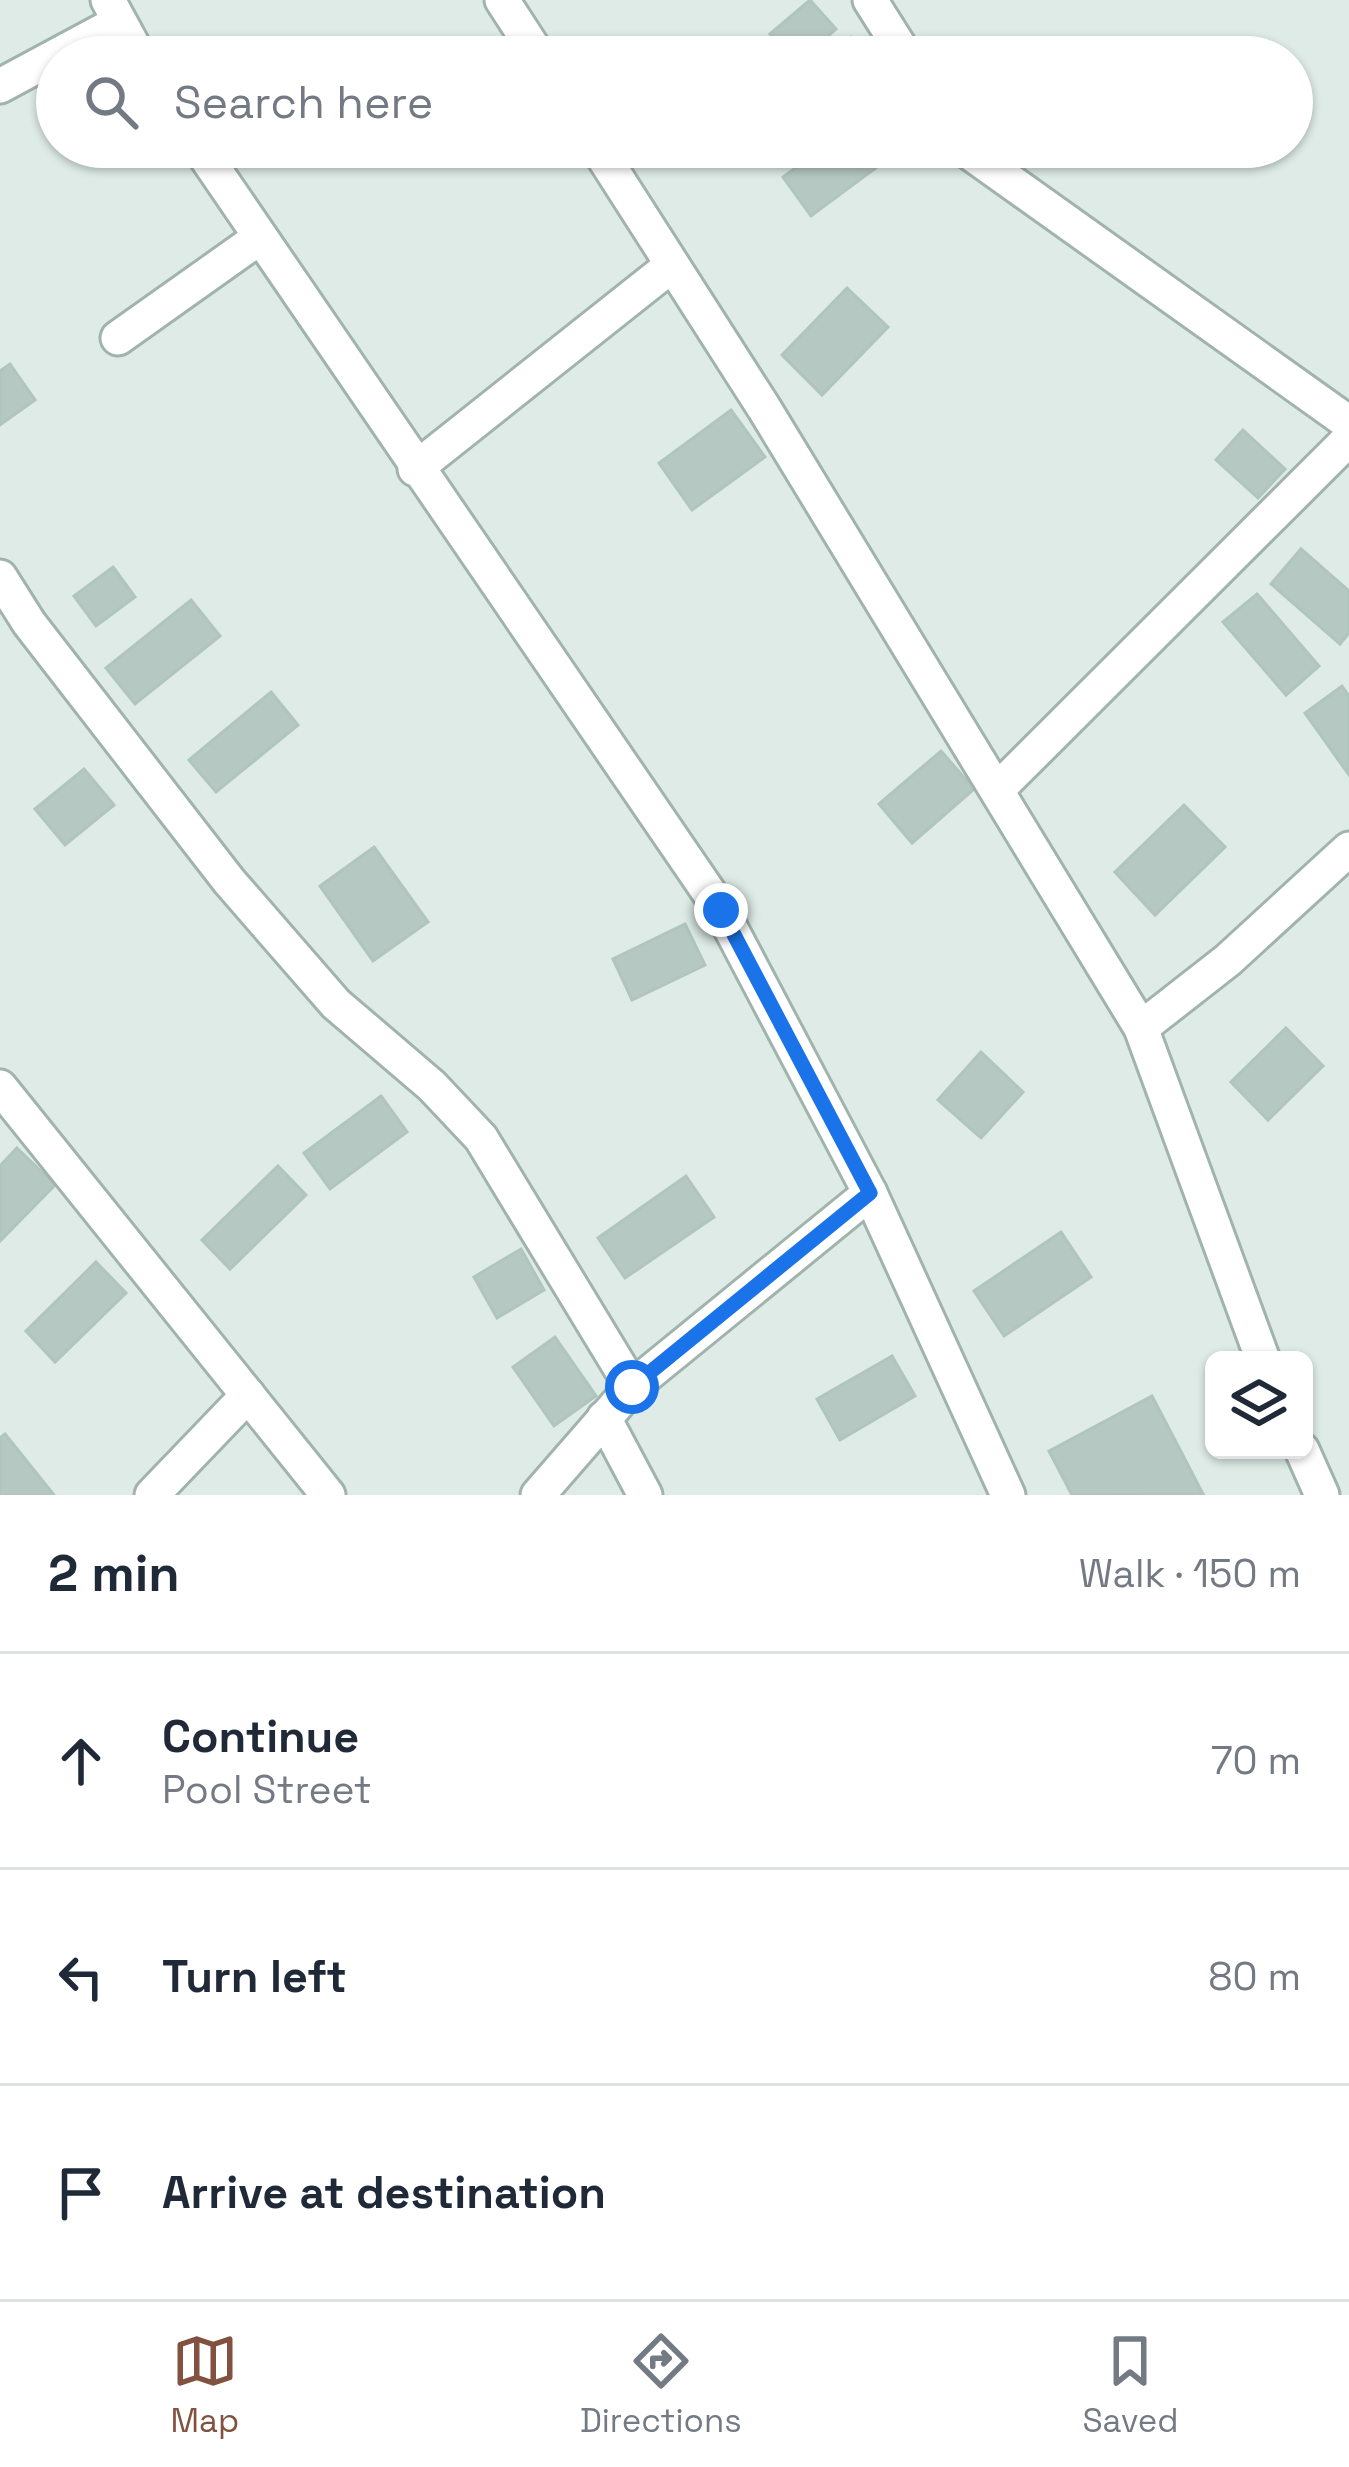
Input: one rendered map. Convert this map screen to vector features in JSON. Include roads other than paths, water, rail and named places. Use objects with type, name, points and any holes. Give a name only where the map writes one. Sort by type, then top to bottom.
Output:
[{"type":"street","points":[[502,0],[525,36]]},
{"type":"street","points":[[870,0],[893,36]]},
{"type":"street","points":[[75,36],[113,11]]},
{"type":"street","points":[[0,86],[36,62]]},
{"type":"street","points":[[213,168],[721,910],[870,1193],[1007,1495]]},
{"type":"street","points":[[610,168],[1142,1028],[1260,1351]]},
{"type":"street","points":[[991,168],[1349,423]]},
{"type":"street","points":[[118,338],[260,238]]},
{"type":"street","points":[[415,469],[672,265]]},
{"type":"street","points":[[998,789],[1349,439]]},
{"type":"street","points":[[0,577],[229,881],[336,1004],[432,1086],[481,1138],[632,1387]]},
{"type":"street","points":[[1142,1028],[1228,960],[1349,849]]},
{"type":"street","points":[[0,1088],[328,1495]]},
{"type":"street","points":[[538,1495],[632,1387],[870,1193]]},
{"type":"street","points":[[152,1495],[248,1395]]},
{"type":"street","points":[[604,1418],[644,1495]]},
{"type":"street","points":[[1306,1459],[1322,1495]]}]
